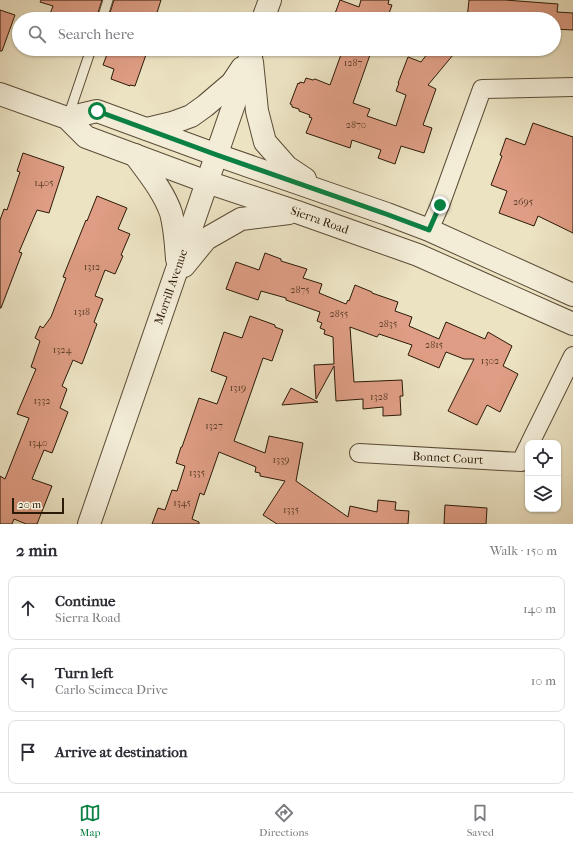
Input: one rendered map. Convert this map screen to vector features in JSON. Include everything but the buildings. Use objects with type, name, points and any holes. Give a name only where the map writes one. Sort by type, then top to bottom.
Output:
[{"type":"street","points":[[266,12],[270,0]]},
{"type":"street","points":[[147,129],[172,123],[191,116],[232,83],[249,56]]},
{"type":"street","name":"Morrill Avenue","points":[[89,524],[251,56]]},
{"type":"street","points":[[252,56],[257,111],[264,142],[287,167],[330,194]]},
{"type":"street","points":[[429,230],[440,205],[482,89],[573,87]]},
{"type":"street","name":"Sierra Road","points":[[0,94],[67,118],[86,137],[207,182],[418,255],[573,324]]},
{"type":"street","points":[[67,118],[97,111],[429,230],[573,295]]},
{"type":"street","points":[[135,155],[164,196],[170,212],[174,227],[176,273]]},
{"type":"street","points":[[176,273],[206,239],[241,219],[297,212]]},
{"type":"street","points":[[531,440],[573,356]]},
{"type":"street","name":"Bonnet Court","points":[[359,453],[521,462],[525,453]]},
{"type":"lane","points":[[104,12],[108,0]]},
{"type":"lane","points":[[67,118],[89,56]]},
{"type":"route","points":[[97,111],[429,230],[440,205]]}]
